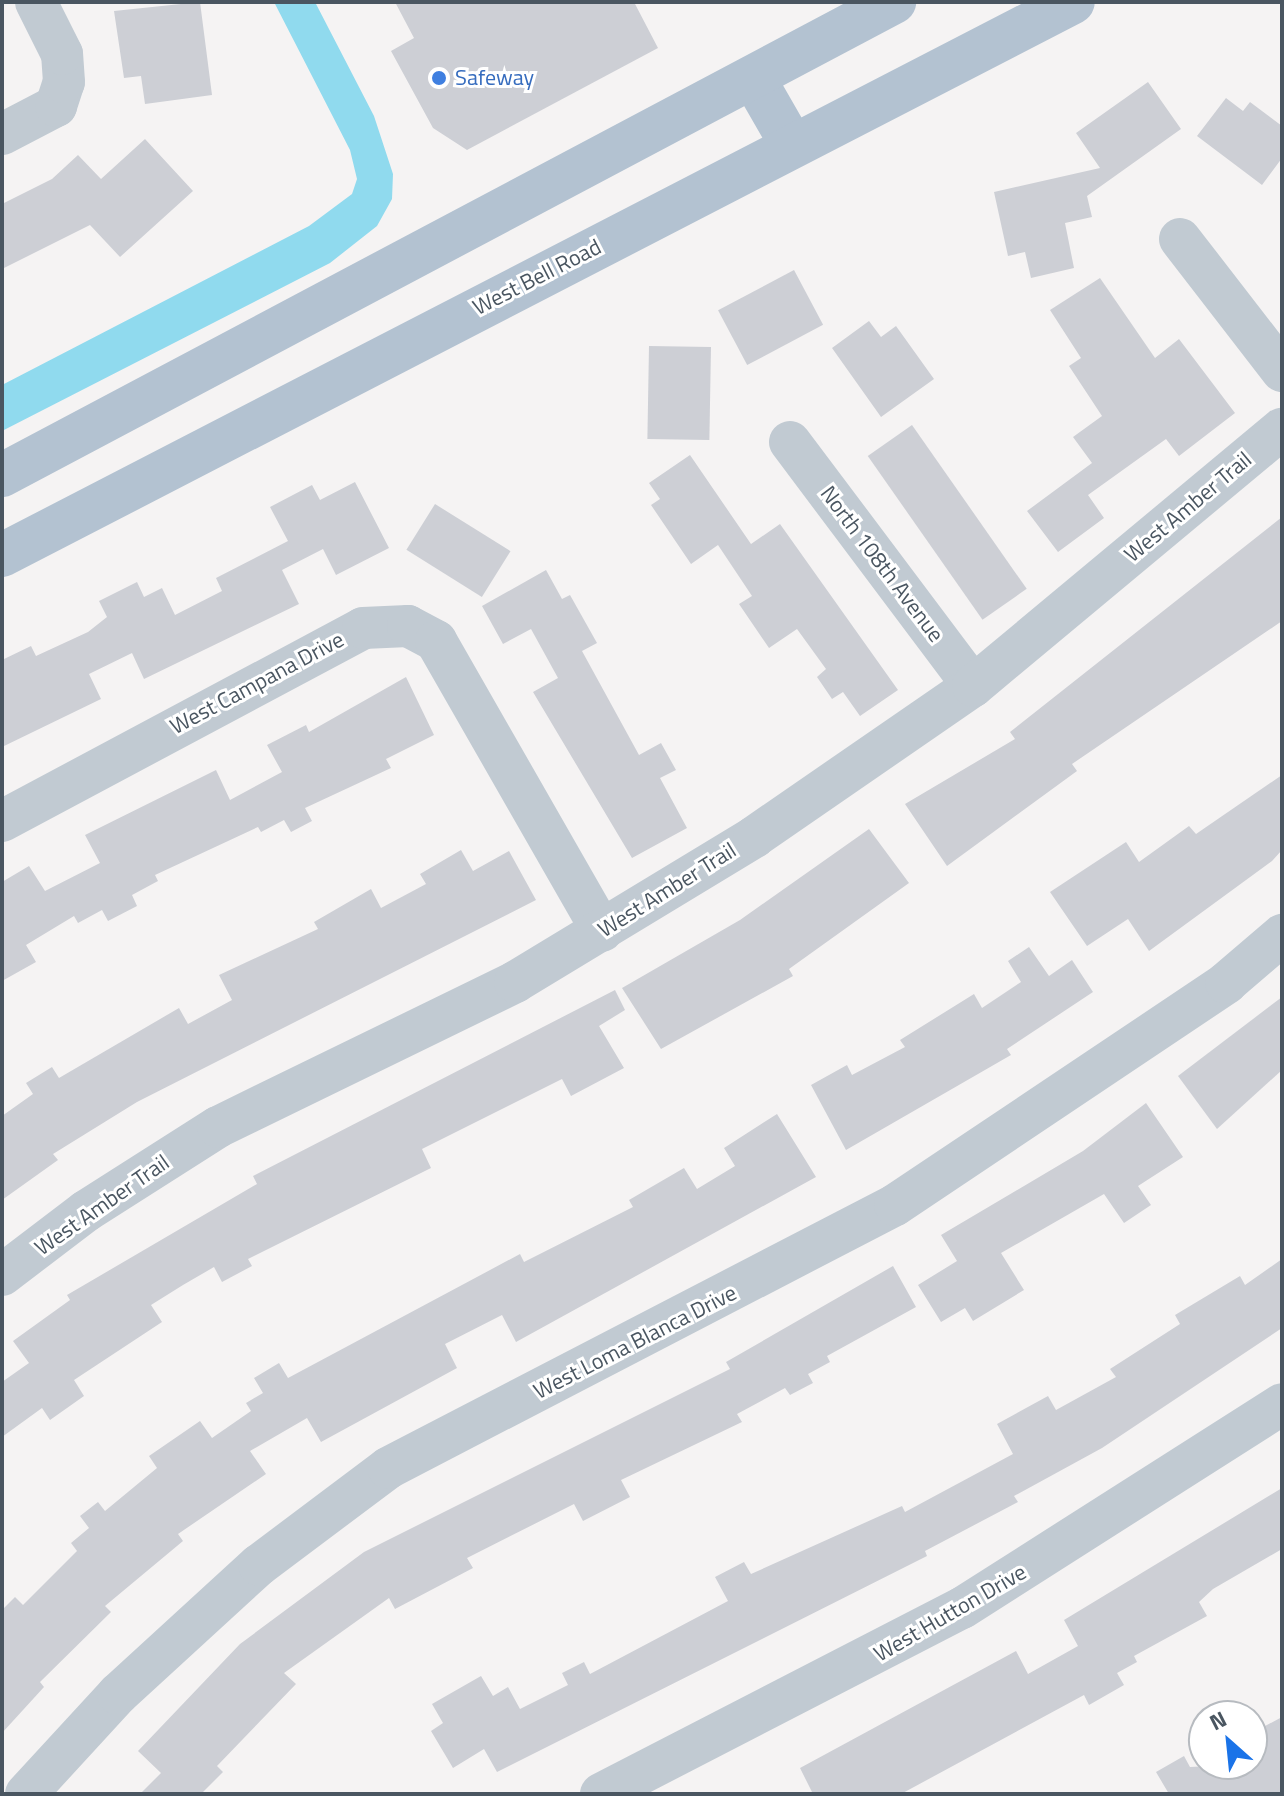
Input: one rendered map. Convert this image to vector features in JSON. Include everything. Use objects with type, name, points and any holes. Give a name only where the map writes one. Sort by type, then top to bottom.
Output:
[{"type":"main road","points":[[2,475],[754,79],[894,2]]},
{"type":"main road","name":"West Bell Road","points":[[2,555],[1073,2]]},
{"type":"main road","points":[[754,79],[792,145]]},
{"type":"street","points":[[2,134],[56,106],[64,82],[62,54],[36,2]]},
{"type":"street","points":[[1180,239],[1282,371]]},
{"type":"street","name":"West Amber Trail","points":[[2,1275],[86,1211],[218,1127],[515,982],[602,931],[973,686],[1282,429]]},
{"type":"street","name":"North 108th Avenue","points":[[790,442],[973,686]]},
{"type":"street","name":"West Campana Drive","points":[[2,821],[363,628],[408,626],[436,641],[602,931]]},
{"type":"street","name":"West Loma Blanca Drive","points":[[26,1794],[118,1694],[259,1565],[388,1468],[895,1205],[1226,983],[1282,935]]},
{"type":"street","name":"West Hutton Drive","points":[[601,1794],[962,1608],[1282,1404]]},
{"type":"water","points":[[274,2],[315,2],[374,116],[393,174],[392,199],[377,226],[330,263],[2,431],[2,385],[309,226],[352,194],[357,179],[350,150]]},
{"type":"building","points":[[200,2],[212,95],[145,104],[141,76],[124,78],[114,11]]},
{"type":"building","points":[[395,2],[634,2],[658,48],[467,150],[433,128],[391,51],[414,38]]},
{"type":"building","points":[[1148,82],[1181,129],[1087,196],[1092,217],[1065,223],[1074,268],[1031,278],[1025,252],[1008,256],[994,192],[1100,168],[1076,133]]},
{"type":"building","points":[[1226,98],[1243,111],[1250,102],[1282,126],[1282,158],[1262,185],[1197,136]]},
{"type":"building","points":[[145,139],[193,191],[120,257],[90,225],[2,269],[2,204],[52,179],[78,155],[101,179]]},
{"type":"building","points":[[794,270],[823,325],[747,365],[718,310]]},
{"type":"building","points":[[1100,278],[1155,358],[1179,339],[1235,413],[1179,456],[1166,439],[1088,495],[1104,518],[1058,552],[1027,511],[1092,463],[1073,437],[1102,416],[1069,366],[1081,358],[1050,310]]},
{"type":"building","points":[[869,321],[881,337],[896,326],[934,379],[881,417],[832,348]]},
{"type":"building","points":[[649,346],[711,347],[709,440],[647,439]]},
{"type":"building","points":[[912,425],[1027,589],[982,620],[868,456]]},
{"type":"building","points":[[690,455],[751,544],[780,524],[898,690],[860,716],[843,692],[832,699],[817,677],[826,669],[797,629],[769,648],[739,604],[752,596],[718,545],[691,564],[651,505],[660,499],[649,483]]},
{"type":"building","points":[[355,482],[389,548],[336,575],[323,549],[282,570],[299,604],[144,679],[132,653],[89,674],[101,699],[2,747],[2,660],[31,646],[36,656],[88,632],[107,617],[99,601],[137,582],[144,597],[162,588],[175,615],[222,591],[216,578],[288,541],[270,507],[312,485],[320,500]]},
{"type":"building","points":[[435,504],[510,551],[482,597],[406,550]]},
{"type":"building","points":[[1282,517],[1282,621],[1072,764],[1077,771],[947,866],[905,804],[1015,739],[1010,732]]},
{"type":"building","points":[[546,570],[562,599],[570,595],[597,643],[582,651],[639,755],[661,743],[676,770],[660,778],[687,828],[632,858],[533,692],[558,678],[531,629],[503,644],[482,606]]},
{"type":"building","points":[[406,677],[434,735],[386,759],[391,768],[305,808],[312,821],[291,832],[284,820],[261,832],[258,827],[155,875],[158,881],[132,895],[137,906],[108,921],[102,910],[78,923],[74,916],[26,945],[36,962],[2,981],[2,882],[29,866],[45,891],[100,863],[85,835],[216,770],[230,800],[282,772],[267,745],[306,725],[309,732]]},
{"type":"building","points":[[1282,775],[1282,850],[1272,861],[1149,951],[1128,919],[1087,946],[1050,892],[1126,842],[1139,862],[1189,826],[1196,834]]},
{"type":"building","points":[[869,829],[909,883],[789,969],[793,976],[661,1049],[622,988],[740,920]]},
{"type":"building","points":[[461,850],[473,871],[509,851],[536,900],[137,1102],[53,1154],[58,1160],[2,1200],[2,1116],[33,1094],[26,1083],[52,1067],[59,1078],[179,1008],[188,1024],[232,1000],[219,975],[318,929],[314,922],[371,889],[381,908],[426,884],[420,874]]},
{"type":"building","points":[[1029,947],[1049,976],[1072,960],[1093,992],[1007,1049],[1011,1055],[846,1150],[811,1085],[847,1065],[852,1075],[905,1047],[900,1040],[974,994],[982,1008],[1021,982],[1008,961]]},
{"type":"building","points":[[615,990],[625,1010],[599,1026],[624,1068],[571,1096],[562,1079],[422,1149],[431,1168],[248,1259],[252,1266],[222,1282],[214,1267],[183,1285],[151,1305],[162,1322],[74,1380],[84,1396],[50,1420],[42,1408],[2,1437],[2,1382],[29,1363],[13,1341],[70,1300],[67,1295],[257,1184],[253,1176]]},
{"type":"building","points":[[1282,997],[1282,1070],[1217,1129],[1178,1076]]},
{"type":"building","points":[[1146,1103],[1183,1157],[1138,1186],[1151,1205],[1124,1223],[1104,1194],[1001,1253],[1024,1290],[973,1321],[965,1308],[941,1322],[918,1285],[957,1261],[941,1235],[1083,1151]]},
{"type":"building","points":[[777,1114],[816,1177],[516,1342],[502,1315],[445,1344],[457,1368],[321,1442],[307,1418],[250,1451],[266,1474],[178,1534],[183,1541],[105,1606],[111,1612],[40,1682],[44,1687],[2,1733],[2,1610],[15,1597],[23,1605],[77,1551],[71,1543],[89,1528],[80,1516],[98,1502],[105,1511],[157,1468],[149,1456],[200,1421],[212,1438],[251,1411],[246,1403],[263,1393],[254,1378],[279,1363],[288,1378],[520,1254],[524,1262],[633,1207],[629,1200],[684,1168],[697,1189],[735,1166],[724,1148]]},
{"type":"building","points":[[1282,1259],[1282,1328],[1102,1448],[1014,1496],[1018,1502],[925,1551],[927,1556],[497,1772],[484,1749],[453,1768],[431,1731],[443,1723],[432,1704],[481,1676],[493,1696],[508,1687],[520,1709],[568,1685],[562,1673],[584,1662],[590,1674],[728,1601],[715,1577],[744,1562],[751,1574],[902,1506],[905,1512],[1013,1454],[997,1424],[1048,1396],[1056,1410],[1116,1377],[1110,1369],[1180,1324],[1175,1315],[1240,1276],[1245,1285]]},
{"type":"building","points":[[893,1266],[916,1307],[827,1356],[830,1362],[808,1374],[813,1383],[790,1395],[785,1388],[737,1414],[742,1422],[621,1480],[630,1497],[583,1521],[574,1504],[467,1558],[473,1568],[395,1609],[389,1598],[284,1673],[296,1684],[217,1766],[223,1772],[201,1794],[140,1794],[161,1773],[138,1751],[240,1644],[364,1552],[730,1369],[726,1362]]},
{"type":"building","points":[[1282,1488],[1282,1549],[1213,1589],[1199,1602],[1207,1616],[1134,1656],[1137,1662],[1117,1673],[1124,1685],[1089,1705],[1084,1695],[901,1794],[813,1794],[800,1768],[1016,1651],[1028,1674],[1078,1646],[1064,1620]]},
{"type":"building","points":[[1282,1717],[1282,1794],[1169,1794],[1156,1772],[1184,1756],[1188,1763],[1188,1780],[1268,1780],[1268,1724]]},
{"type":"place","name":"Safeway","points":[[439,78]]}]
